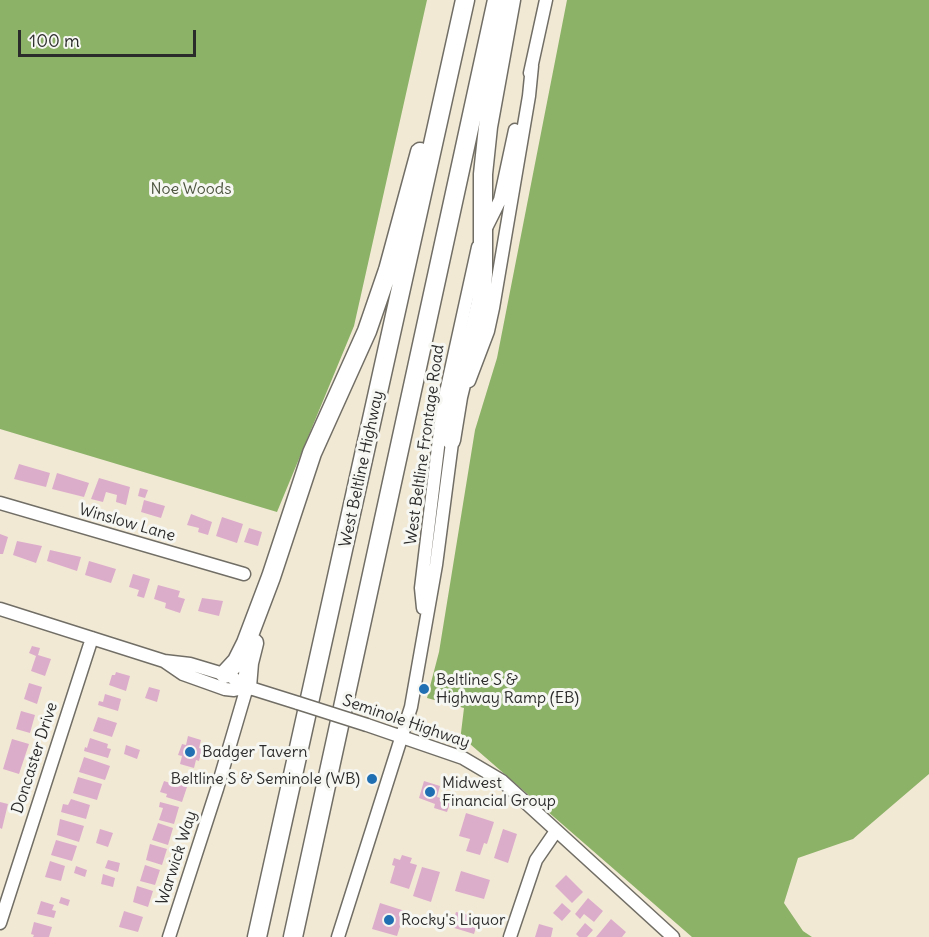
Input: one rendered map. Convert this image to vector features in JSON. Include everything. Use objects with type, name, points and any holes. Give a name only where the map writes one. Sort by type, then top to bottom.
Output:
[{"type":"highway","points":[[225,674],[242,654],[271,577],[312,453],[345,384],[378,300],[463,0]]},
{"type":"highway","name":"West Beltline Highway","points":[[257,937],[463,0]]},
{"type":"highway","name":"West Beltline Highway","points":[[293,937],[497,0]]},
{"type":"highway","points":[[451,440],[458,397],[481,302],[483,174],[488,127],[511,0]]},
{"type":"highway","points":[[247,687],[250,660],[271,577]]},
{"type":"street","name":"West Beltline Frontage Road","points":[[338,937],[411,707],[436,565],[451,440],[459,408],[488,331],[494,308],[532,66],[546,0]]},
{"type":"street","name":"West Beltline Frontage Road","points":[[425,624],[421,588],[443,406],[477,251],[500,200],[522,95],[532,66]]},
{"type":"street","name":"Winslow Lane","points":[[0,503],[244,574]]},
{"type":"street","name":"Seminole Highway","points":[[0,609],[164,661],[185,663],[225,674],[237,679],[247,687],[463,758],[502,782],[673,937]]},
{"type":"street","name":"Doncaster Drive","points":[[0,923],[92,638]]},
{"type":"street","name":"Seminole Highway","points":[[164,661],[183,674],[225,689],[237,690],[247,687]]},
{"type":"street","name":"Warwick Way","points":[[169,937],[247,687]]},
{"type":"street","points":[[510,937],[536,860],[556,831]]},
{"type":"green space","name":"Noe Woods","points":[[0,0],[427,0],[354,326],[277,512],[0,429]]},
{"type":"green space","points":[[567,0],[929,0],[929,774],[853,839],[798,858],[784,903],[803,931],[812,937],[692,937],[470,744],[460,741],[464,708],[427,698],[439,652],[475,430],[497,358]]},
{"type":"building","points":[[19,464],[50,473],[46,487],[14,479]]},
{"type":"building","points":[[57,473],[89,483],[84,497],[52,489]]},
{"type":"building","points":[[99,478],[130,487],[126,505],[116,502],[117,495],[106,492],[103,502],[91,499]]},
{"type":"building","points":[[140,488],[148,490],[145,498],[138,496]]},
{"type":"building","points":[[144,500],[165,506],[161,518],[141,512]]},
{"type":"building","points":[[191,514],[212,522],[208,535],[198,532],[199,528],[187,525]]},
{"type":"building","points":[[222,517],[243,524],[237,543],[216,536]]},
{"type":"building","points":[[249,528],[262,532],[258,546],[244,542]]},
{"type":"building","points":[[0,534],[8,537],[3,554],[0,554]]},
{"type":"building","points":[[17,541],[42,546],[36,563],[13,555]]},
{"type":"building","points":[[50,550],[81,557],[77,571],[47,561]]},
{"type":"building","points":[[89,561],[116,569],[111,583],[85,575]]},
{"type":"building","points":[[133,574],[150,579],[144,598],[137,596],[139,590],[129,587]]},
{"type":"building","points":[[158,585],[180,591],[178,597],[185,599],[180,613],[165,608],[166,603],[154,599]]},
{"type":"building","points":[[202,598],[223,601],[219,616],[198,611]]},
{"type":"building","points":[[32,646],[40,648],[38,655],[51,659],[45,676],[31,671],[36,656],[29,653]]},
{"type":"building","points":[[116,672],[130,676],[126,691],[109,685],[112,675]]},
{"type":"building","points":[[29,683],[42,687],[37,704],[24,699]]},
{"type":"building","points":[[149,687],[160,690],[157,702],[145,698]]},
{"type":"building","points":[[105,694],[121,699],[118,711],[98,705],[99,701],[103,702]]},
{"type":"building","points":[[21,711],[35,715],[30,733],[16,729]]},
{"type":"building","points":[[98,717],[117,723],[112,737],[93,731]]},
{"type":"building","name":"Badger Tavern","points":[[188,736],[201,740],[199,748],[202,749],[199,761],[196,760],[194,768],[180,764],[182,756],[178,755],[182,744],[186,745]]},
{"type":"building","points":[[90,738],[108,744],[107,748],[111,749],[108,758],[84,751]]},
{"type":"building","points":[[12,739],[29,744],[19,774],[3,769]]},
{"type":"building","points":[[126,745],[140,750],[137,759],[124,754]]},
{"type":"building","points":[[84,757],[110,766],[105,780],[79,772]]},
{"type":"building","points":[[78,777],[102,784],[97,800],[73,793]]},
{"type":"building","points":[[164,781],[187,787],[182,802],[166,797],[167,794],[160,792]]},
{"type":"building","name":"Midwest Financial Group","points":[[424,781],[440,786],[437,797],[451,801],[447,812],[434,808],[435,804],[419,798]]},
{"type":"building","points":[[71,799],[90,805],[86,819],[61,812],[63,804],[68,805]]},
{"type":"building","points":[[0,802],[8,804],[2,829],[0,828]]},
{"type":"building","points":[[160,802],[179,807],[174,824],[159,820],[163,808],[159,807]]},
{"type":"building","points":[[466,813],[494,822],[487,844],[484,843],[480,855],[466,851],[470,839],[459,836]]},
{"type":"building","points":[[60,819],[84,826],[79,842],[57,835]]},
{"type":"building","points":[[158,823],[173,828],[168,845],[152,840]]},
{"type":"building","points":[[100,829],[113,833],[108,847],[96,843]]},
{"type":"building","points":[[503,829],[517,834],[508,863],[494,858]]},
{"type":"building","points":[[56,840],[77,846],[72,861],[51,855]]},
{"type":"building","points":[[150,844],[167,849],[162,865],[146,860]]},
{"type":"building","points":[[402,855],[412,858],[410,863],[417,865],[409,889],[390,883],[395,866],[392,865],[394,858],[400,860]]},
{"type":"building","points":[[108,860],[120,863],[118,872],[105,868]]},
{"type":"building","points":[[50,861],[65,866],[61,881],[45,877]]},
{"type":"building","points":[[145,865],[160,870],[155,885],[140,881]]},
{"type":"building","points":[[76,866],[87,870],[85,877],[74,873]]},
{"type":"building","points":[[422,867],[440,872],[431,902],[413,896]]},
{"type":"building","points":[[461,871],[490,880],[484,899],[455,891]]},
{"type":"building","points":[[103,874],[115,878],[113,887],[101,884]]},
{"type":"building","points":[[566,875],[583,892],[572,903],[555,886]]},
{"type":"building","points":[[137,886],[153,891],[148,907],[133,902]]},
{"type":"building","points":[[61,897],[70,900],[68,906],[59,903]]},
{"type":"building","points":[[588,898],[603,911],[594,922],[584,914],[580,919],[575,914]]},
{"type":"building","points":[[41,901],[54,905],[52,910],[56,911],[54,918],[37,914]]},
{"type":"building","name":"Rocky's Liquor","points":[[380,903],[405,911],[397,936],[372,929]]},
{"type":"building","points":[[562,903],[571,911],[562,921],[553,913]]},
{"type":"building","points":[[124,911],[143,917],[138,932],[119,927]]},
{"type":"building","points":[[456,912],[479,917],[474,934],[451,927]]},
{"type":"building","points":[[611,919],[626,932],[622,937],[596,937]]},
{"type":"building","points":[[34,922],[52,927],[49,937],[33,937],[34,935],[31,934]]},
{"type":"building","points":[[585,923],[593,930],[587,937],[579,937],[576,934]]},
{"type":"building","points":[[539,924],[553,928],[551,937],[535,937]]},
{"type":"place","name":"Beltline S & Highway Ramp (EB)","points":[[424,689]]},
{"type":"place","name":"Badger Tavern","points":[[190,752]]},
{"type":"place","name":"Beltline S & Seminole (WB)","points":[[372,779]]},
{"type":"place","name":"Midwest Financial Group","points":[[430,792]]},
{"type":"place","name":"Rocky's Liquor","points":[[389,920]]}]
